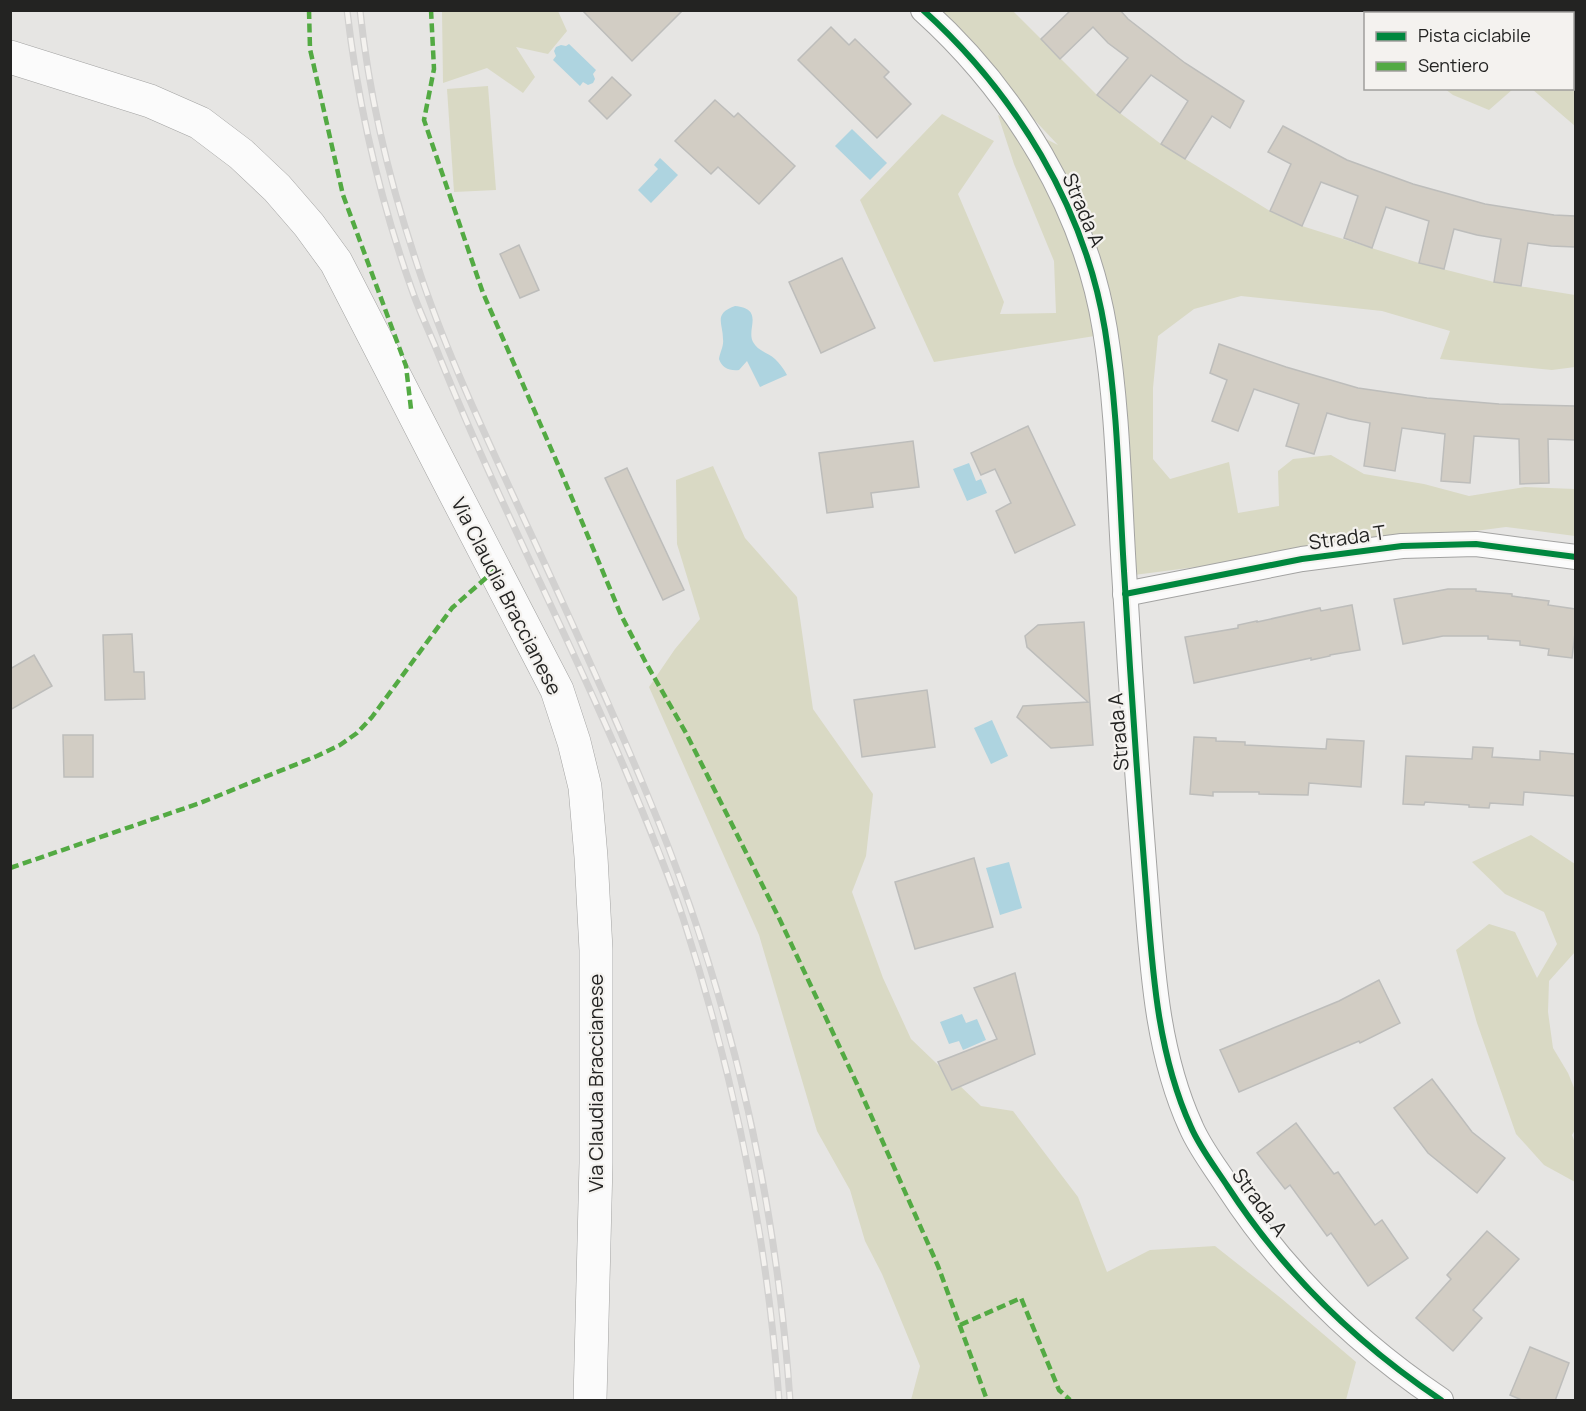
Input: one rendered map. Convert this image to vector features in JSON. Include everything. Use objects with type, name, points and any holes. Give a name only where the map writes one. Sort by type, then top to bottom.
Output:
[{"type":"main road","name":"Via Claudia Braccianese","points":[[10,57],[150,101],[200,123],[241,154],[277,188],[309,225],[336,262],[360,306],[557,690],[574,742],[585,788],[596,950],[596,1128],[590,1401]]},
{"type":"street","name":"Strada A","points":[[923,10],[973,60],[1016,116],[1053,176],[1081,240],[1097,296],[1104,328],[1115,410],[1125,594],[1153,968],[1157,1006],[1173,1082],[1191,1127],[1205,1152],[1259,1232],[1317,1297],[1378,1354],[1441,1401]]},
{"type":"street","name":"Strada T","points":[[1125,594],[1302,559],[1402,546],[1476,544],[1575,557]]},
{"type":"green space","points":[[1557,10],[1559,12],[1398,12]]},
{"type":"green space","points":[[442,11],[558,11],[567,31],[548,54],[516,47],[535,77],[523,93],[487,68],[443,83]]},
{"type":"green space","points":[[932,11],[1013,11],[1097,95],[1161,144],[1270,211],[1302,226],[1419,263],[1494,282],[1575,295],[1575,367],[1552,370],[1440,359],[1450,331],[1382,311],[1241,296],[1194,309],[1158,336],[1153,388],[1153,459],[1170,479],[1229,462],[1238,513],[1279,506],[1278,471],[1293,459],[1331,455],[1364,474],[1424,484],[1469,496],[1525,487],[1575,489],[1575,536],[1506,527],[1134,575],[1113,333],[934,362],[860,200],[942,114],[994,141],[958,194],[1004,302],[1000,314],[1056,313],[1054,261],[1014,164],[998,115],[1058,145]]},
{"type":"green space","points":[[1575,75],[1575,126],[1533,90],[1574,90]]},
{"type":"green space","points":[[488,86],[496,190],[454,192],[447,89]]},
{"type":"green space","points":[[1446,90],[1512,90],[1489,110]]},
{"type":"green space","points":[[713,466],[745,538],[797,597],[813,709],[873,794],[866,856],[852,892],[883,978],[911,1039],[981,1106],[1013,1111],[1078,1197],[1107,1272],[1150,1250],[1215,1246],[1356,1362],[1346,1400],[911,1400],[920,1366],[882,1274],[865,1241],[850,1190],[817,1131],[759,935],[649,687],[675,649],[700,619],[677,544],[676,480]]},
{"type":"green space","points":[[1531,835],[1575,864],[1575,952],[1549,981],[1548,1012],[1553,1048],[1575,1090],[1575,1130],[1572,1135],[1575,1143],[1575,1182],[1544,1165],[1516,1134],[1477,1023],[1456,950],[1489,924],[1515,932],[1537,978],[1557,944],[1544,912],[1505,894],[1472,862]]},
{"type":"water","points":[[569,44],[596,70],[593,74],[595,79],[593,83],[588,85],[583,82],[580,86],[553,60],[556,56],[554,51],[556,47]]},
{"type":"water","points":[[852,129],[887,163],[870,180],[835,146]]},
{"type":"water","points":[[660,158],[678,175],[651,203],[638,190],[658,169],[654,165]]},
{"type":"water","points":[[735,306],[749,311],[753,320],[751,337],[753,342],[760,350],[775,359],[787,375],[760,387],[747,361],[739,370],[729,369],[722,365],[719,359],[723,342],[721,320],[724,312]]},
{"type":"water","points":[[969,463],[976,481],[981,479],[987,493],[967,501],[953,469]]},
{"type":"water","points":[[992,720],[1008,756],[991,764],[974,728]]},
{"type":"water","points":[[1009,862],[1022,908],[1000,915],[986,868]]},
{"type":"water","points":[[962,1014],[966,1023],[977,1019],[986,1040],[963,1050],[959,1041],[949,1044],[940,1022]]},
{"type":"building","points":[[582,10],[683,10],[632,61]]},
{"type":"building","points":[[1071,10],[1120,10],[1128,19],[1185,63],[1244,101],[1230,128],[1212,116],[1185,159],[1161,144],[1188,101],[1151,75],[1120,113],[1097,95],[1128,58],[1108,43],[1093,27],[1060,59],[1041,39]]},
{"type":"building","points":[[831,27],[849,45],[855,39],[889,72],[884,77],[911,104],[877,138],[798,60]]},
{"type":"building","points":[[612,77],[631,95],[607,119],[589,101]]},
{"type":"building","points":[[715,100],[734,117],[738,113],[795,166],[759,204],[718,167],[711,174],[675,141]]},
{"type":"building","points":[[1283,126],[1347,160],[1413,184],[1485,204],[1575,216],[1575,247],[1528,243],[1521,286],[1494,282],[1501,239],[1454,229],[1444,269],[1419,263],[1429,221],[1386,207],[1372,248],[1344,238],[1358,196],[1321,182],[1302,226],[1270,211],[1291,164],[1268,152]]},
{"type":"building","points":[[519,245],[539,290],[520,298],[500,254]]},
{"type":"building","points":[[842,258],[875,328],[821,353],[789,282]]},
{"type":"building","points":[[1219,344],[1358,388],[1427,398],[1499,404],[1575,406],[1575,440],[1548,439],[1549,483],[1520,484],[1519,439],[1474,436],[1470,483],[1441,481],[1445,434],[1402,428],[1395,471],[1364,466],[1370,423],[1327,413],[1314,454],[1286,446],[1299,404],[1254,389],[1238,431],[1212,421],[1227,380],[1210,373]]},
{"type":"building","points":[[1028,426],[1075,525],[1015,553],[996,511],[1011,503],[995,469],[981,475],[971,453]]},
{"type":"building","points":[[913,441],[919,487],[871,493],[873,507],[827,513],[819,453]]},
{"type":"building","points":[[627,468],[684,590],[663,600],[605,478]]},
{"type":"building","points":[[1448,589],[1476,589],[1476,591],[1512,594],[1512,596],[1549,601],[1548,605],[1575,609],[1572,658],[1548,655],[1549,649],[1520,645],[1520,641],[1488,639],[1488,636],[1443,636],[1403,644],[1394,599]]},
{"type":"building","points":[[1352,605],[1360,650],[1194,683],[1185,637],[1238,628],[1238,625],[1320,608],[1321,611]]},
{"type":"building","points":[[1084,622],[1093,745],[1051,748],[1017,717],[1023,706],[1088,702],[1027,647],[1025,636],[1038,625]]},
{"type":"building","points":[[132,634],[134,672],[144,672],[145,699],[105,700],[103,635]]},
{"type":"building","points":[[34,655],[52,686],[10,710],[10,669]]},
{"type":"building","points":[[927,690],[935,747],[862,757],[854,700]]},
{"type":"building","points":[[63,735],[93,735],[93,777],[64,777]]},
{"type":"building","points":[[1194,737],[1216,738],[1216,741],[1245,742],[1245,745],[1326,749],[1327,739],[1364,741],[1361,787],[1309,783],[1308,795],[1259,794],[1259,792],[1213,792],[1213,796],[1190,794]]},
{"type":"building","points":[[1473,747],[1493,748],[1492,757],[1540,760],[1540,751],[1575,754],[1575,796],[1524,792],[1523,805],[1490,803],[1489,808],[1425,802],[1424,805],[1403,804],[1406,756],[1472,759]]},
{"type":"building","points":[[974,858],[993,927],[915,949],[895,882]]},
{"type":"building","points":[[1015,973],[1035,1054],[952,1090],[938,1062],[997,1039],[974,988]]},
{"type":"building","points":[[1379,980],[1400,1023],[1360,1043],[1359,1041],[1239,1092],[1220,1050],[1339,1001]]},
{"type":"building","points":[[1432,1079],[1472,1132],[1505,1158],[1477,1193],[1428,1153],[1394,1108]]},
{"type":"building","points":[[1296,1123],[1334,1174],[1338,1172],[1375,1225],[1382,1220],[1408,1258],[1368,1286],[1331,1233],[1327,1236],[1290,1185],[1285,1189],[1257,1153]]},
{"type":"building","points":[[1487,1231],[1519,1259],[1473,1310],[1482,1318],[1453,1351],[1416,1318],[1451,1279],[1447,1275]]},
{"type":"building","points":[[1530,1347],[1569,1363],[1555,1401],[1524,1401],[1510,1395]]},
{"type":"railway","points":[[347,10],[357,81],[380,187],[415,299],[484,461],[624,767],[683,918],[718,1036],[746,1156],[766,1278],[779,1400]]},
{"type":"railway","points":[[360,10],[381,137],[397,200],[427,292],[450,354],[632,758],[676,867],[702,941],[744,1092],[760,1168],[783,1322],[790,1400]]},
{"type":"marked path","points":[[309,10],[310,49],[343,195],[406,366],[411,409]]},
{"type":"marked path","points":[[431,10],[434,69],[424,120],[483,293],[621,615],[686,733],[780,920],[857,1084],[938,1266],[987,1400]]},
{"type":"marked path","points":[[10,868],[200,803],[340,745],[357,733],[372,717],[452,608],[495,570]]},
{"type":"marked path","points":[[960,1325],[1021,1298],[1059,1390],[1070,1400]]},
{"type":"cycle path","points":[[923,10],[956,43],[1016,115],[1063,197],[1081,240],[1095,284],[1105,330],[1115,420],[1126,609],[1153,971],[1162,1035],[1179,1097],[1195,1135],[1208,1157],[1273,1249],[1351,1330],[1380,1355],[1441,1400]]},
{"type":"cycle path","points":[[1125,594],[1302,559],[1402,546],[1476,544],[1576,557]]}]
